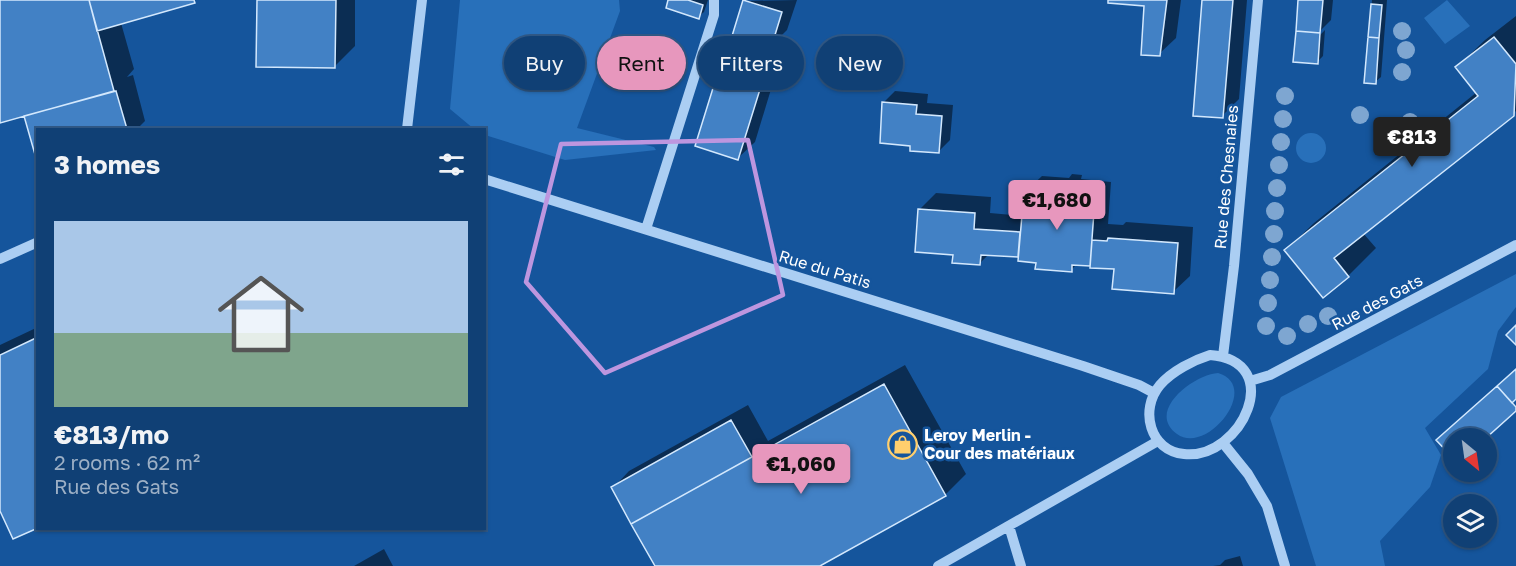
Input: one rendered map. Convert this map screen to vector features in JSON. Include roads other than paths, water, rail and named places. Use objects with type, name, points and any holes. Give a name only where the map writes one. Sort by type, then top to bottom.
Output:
[{"type":"street","points":[[407,128],[422,0]]},
{"type":"street","points":[[646,229],[714,15],[714,0]]},
{"type":"street","name":"Rue des Chesnaies","points":[[1223,356],[1234,266],[1258,0]]},
{"type":"street","name":"Rue du Patis","points":[[486,179],[1083,366],[1139,385],[1154,393]]},
{"type":"street","points":[[0,259],[36,243]]},
{"type":"street","name":"Rue des Gats","points":[[1250,381],[1270,375],[1516,245]]},
{"type":"street","points":[[1210,355],[1223,356],[1241,366],[1250,381],[1251,402],[1240,423],[1223,443],[1203,454],[1191,455],[1166,450],[1158,441],[1149,417],[1154,393],[1161,383],[1197,359],[1210,355]]},
{"type":"street","points":[[938,566],[1158,441]]},
{"type":"street","points":[[1223,443],[1248,474],[1267,506],[1285,566]]},
{"type":"street","points":[[1009,526],[1021,566]]},
{"type":"place","name":"Leroy Merlin - Cour des matériaux","points":[[903,444]]}]
